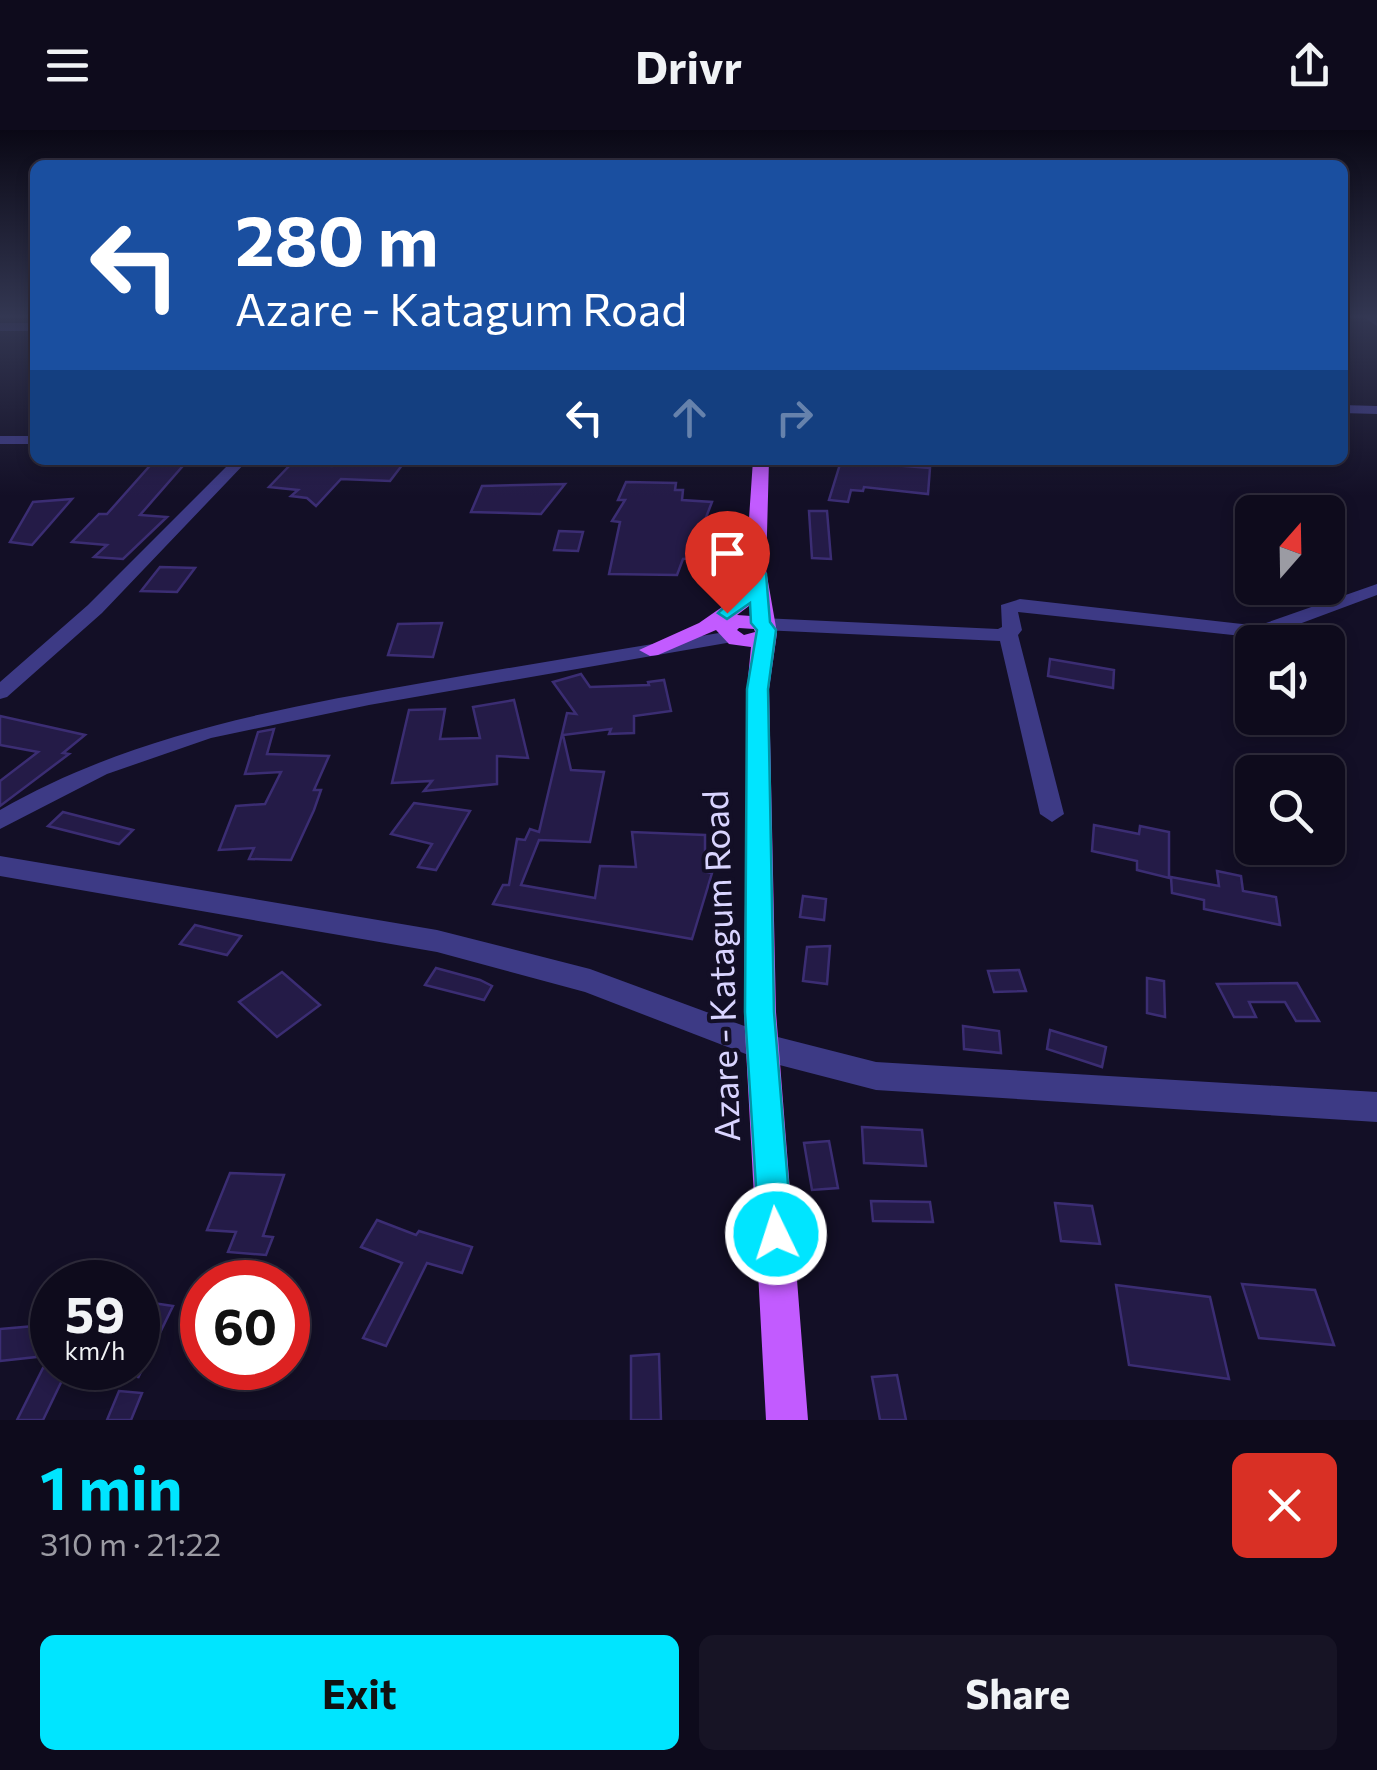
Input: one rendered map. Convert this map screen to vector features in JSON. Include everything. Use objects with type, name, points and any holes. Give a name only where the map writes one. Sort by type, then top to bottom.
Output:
[{"type":"main road","name":"Azare - Katagum Road","points":[[761,465],[760,1012],[787,1420]]},
{"type":"main road","name":"Azare - Katagum Road","points":[[758,574],[735,625],[758,689]]},
{"type":"main road","points":[[650,650],[706,627],[735,625],[763,630]]},
{"type":"street","points":[[1348,409],[1377,410]]},
{"type":"street","points":[[0,440],[30,440]]},
{"type":"street","points":[[0,693],[95,609],[237,465]]},
{"type":"street","points":[[763,630],[1008,634],[1012,630],[1008,609],[1014,606],[1242,630],[1268,629],[1377,589]]},
{"type":"street","points":[[0,822],[86,774],[220,726],[650,650],[735,625]]},
{"type":"street","points":[[1008,634],[1052,814]]},
{"type":"street","points":[[0,866],[250,906],[454,945],[590,981],[764,1047],[876,1076],[1377,1106]]},
{"type":"building","points":[[151,465],[184,465],[140,515],[167,517],[123,559],[94,557],[107,545],[72,542],[99,514],[107,514]]},
{"type":"building","points":[[290,465],[402,465],[390,481],[341,479],[316,506],[307,498],[291,496],[298,490],[269,487]]},
{"type":"building","points":[[840,465],[930,468],[928,494],[864,487],[863,491],[851,490],[848,502],[829,500]]},
{"type":"building","points":[[626,482],[676,483],[675,490],[683,490],[682,500],[712,502],[705,520],[724,522],[711,554],[696,552],[696,558],[683,559],[677,575],[609,574],[620,522],[612,521],[625,500],[618,500]]},
{"type":"building","points":[[565,484],[541,514],[471,512],[482,486]]},
{"type":"building","points":[[72,499],[32,545],[10,542],[33,502]]},
{"type":"building","points":[[809,511],[827,511],[831,559],[812,558]]},
{"type":"building","points":[[559,531],[583,532],[578,551],[554,550]]},
{"type":"building","points":[[160,567],[195,568],[177,592],[141,591]]},
{"type":"building","points":[[442,623],[433,657],[388,655],[398,624]]},
{"type":"building","points":[[1050,659],[1114,670],[1113,688],[1048,676]]},
{"type":"building","points":[[581,674],[590,687],[649,685],[648,682],[664,680],[671,711],[634,716],[634,733],[609,734],[611,729],[563,735],[571,770],[604,772],[590,842],[539,840],[521,885],[595,898],[600,866],[636,867],[632,832],[705,835],[705,872],[712,873],[692,939],[493,904],[503,885],[509,885],[517,839],[525,840],[530,829],[539,832],[567,713],[576,714],[553,682]]},
{"type":"building","points":[[514,700],[528,758],[497,756],[497,784],[424,791],[432,781],[392,783],[409,710],[445,709],[440,739],[480,738],[473,707]]},
{"type":"building","points":[[0,716],[85,735],[63,753],[69,754],[0,806],[0,781],[38,752],[0,745]]},
{"type":"building","points":[[274,729],[267,754],[329,756],[314,790],[321,790],[314,810],[291,860],[249,859],[254,848],[219,850],[236,806],[265,804],[281,772],[245,774],[258,732]]},
{"type":"building","points":[[414,803],[470,811],[436,870],[418,867],[432,844],[391,834]]},
{"type":"building","points":[[63,812],[133,830],[119,844],[48,826]]},
{"type":"building","points":[[1094,825],[1139,834],[1140,826],[1169,832],[1169,878],[1137,870],[1137,861],[1092,851]]},
{"type":"building","points":[[1217,871],[1241,876],[1243,891],[1276,897],[1280,925],[1204,909],[1204,900],[1172,893],[1171,877],[1219,886]]},
{"type":"building","points":[[803,896],[826,899],[824,920],[800,917]]},
{"type":"building","points":[[195,925],[241,936],[227,955],[180,944]]},
{"type":"building","points":[[830,946],[827,984],[803,981],[807,947]]},
{"type":"building","points":[[436,968],[492,986],[484,1000],[425,985]]},
{"type":"building","points":[[1019,970],[1026,991],[994,992],[988,971]]},
{"type":"building","points":[[282,972],[320,1005],[277,1037],[239,1002]]},
{"type":"building","points":[[1147,978],[1164,981],[1165,1017],[1147,1013]]},
{"type":"building","points":[[1297,983],[1319,1021],[1296,1021],[1285,1002],[1249,1002],[1256,1017],[1234,1017],[1217,984]]},
{"type":"building","points":[[963,1026],[999,1031],[1001,1053],[964,1049]]},
{"type":"building","points":[[1050,1030],[1106,1047],[1102,1067],[1047,1049]]},
{"type":"building","points":[[862,1127],[922,1130],[926,1166],[864,1163]]},
{"type":"building","points":[[829,1141],[838,1188],[812,1190],[804,1143]]},
{"type":"building","points":[[230,1173],[284,1175],[263,1236],[273,1237],[266,1255],[228,1252],[236,1232],[207,1230]]},
{"type":"building","points":[[871,1201],[930,1202],[933,1222],[873,1221]]},
{"type":"building","points":[[1055,1203],[1092,1206],[1100,1244],[1061,1241]]},
{"type":"building","points":[[377,1220],[416,1235],[419,1231],[472,1247],[462,1273],[427,1263],[386,1346],[363,1338],[402,1263],[361,1247]]},
{"type":"building","points":[[1242,1284],[1315,1290],[1334,1345],[1259,1338]]},
{"type":"building","points":[[1116,1285],[1210,1297],[1229,1379],[1129,1365]]},
{"type":"building","points":[[160,1304],[173,1306],[160,1333]]},
{"type":"building","points":[[30,1326],[30,1358],[0,1361],[0,1329]]},
{"type":"building","points":[[659,1354],[661,1420],[631,1420],[631,1356]]},
{"type":"building","points":[[897,1375],[906,1420],[880,1420],[872,1377]]},
{"type":"building","points":[[32,1390],[57,1390],[43,1420],[17,1420]]},
{"type":"building","points":[[119,1391],[142,1393],[131,1420],[107,1420]]},
{"type":"route","points":[[727,613],[742,602],[758,574],[760,623],[766,630],[758,689],[760,1012],[776,1234]]}]
